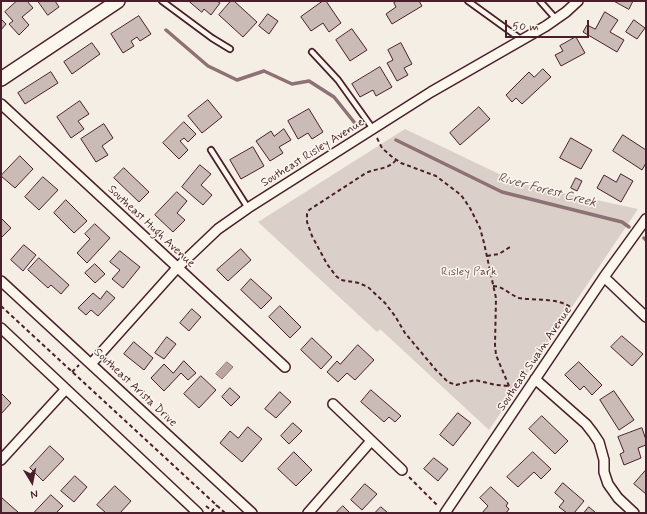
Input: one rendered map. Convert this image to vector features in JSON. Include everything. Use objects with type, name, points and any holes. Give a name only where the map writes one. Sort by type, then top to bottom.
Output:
[{"type":"street","points":[[1,79],[118,1]]},
{"type":"street","name":"Southeast Risley Avenue","points":[[91,364],[177,268],[218,230],[248,208],[432,92],[556,19],[578,1]]},
{"type":"street","name":"Southeast Hugh Avenue","points":[[1,104],[285,367]]},
{"type":"street","name":"Southeast Swain Avenue","points":[[442,510],[522,399],[604,277],[646,219]]},
{"type":"street","points":[[604,277],[646,317]]},
{"type":"street","name":"Southeast Arista Drive","points":[[1,282],[252,513]]},
{"type":"street","points":[[1,328],[198,513]]},
{"type":"street","points":[[535,379],[586,424],[593,433],[598,442],[604,460],[604,472],[608,484],[618,498],[634,513]]},
{"type":"street","points":[[1,460],[66,389]]},
{"type":"street","points":[[333,404],[402,470]]},
{"type":"street","points":[[308,513],[371,441]]},
{"type":"lane","points":[[162,1],[230,49]]},
{"type":"lane","points":[[468,1],[522,40]]},
{"type":"lane","points":[[540,1],[556,19]]},
{"type":"lane","points":[[312,52],[338,80],[373,129]]},
{"type":"lane","points":[[211,150],[248,208]]},
{"type":"path","points":[[373,129],[379,144],[391,156],[401,163],[436,176],[461,195],[470,208],[480,228],[496,298],[496,355],[509,386],[522,399]]},
{"type":"path","points":[[396,160],[388,167],[366,173],[309,210],[307,214],[307,222],[312,236],[327,264],[336,276],[342,280],[359,283],[368,287],[385,303],[405,333],[448,382],[456,385],[475,380],[496,386],[509,386]]},
{"type":"path","points":[[487,256],[499,254],[510,247]]},
{"type":"path","points":[[493,286],[498,286],[509,294],[518,297],[566,304],[579,314]]},
{"type":"path","points":[[1,306],[225,513]]},
{"type":"path","points":[[402,470],[442,510]]},
{"type":"green space","name":"Risley Park","points":[[405,129],[518,183],[638,209],[489,430],[380,329],[377,332],[258,222]]},
{"type":"shaded area","points":[[227,362],[233,367],[222,379],[216,374]]},
{"type":"building","points":[[17,1],[27,1],[33,8],[22,17],[29,25],[19,35],[9,24],[13,21],[5,12]]},
{"type":"building","points":[[38,1],[55,1],[59,7],[48,15]]},
{"type":"building","points":[[189,1],[217,1],[220,3],[211,15],[204,9],[202,12]]},
{"type":"building","points":[[231,1],[234,1],[257,22],[243,37],[219,15]]},
{"type":"building","points":[[323,1],[326,1],[341,23],[329,32],[323,23],[311,31],[301,17]]},
{"type":"building","points":[[397,1],[419,1],[422,6],[392,24],[386,14],[396,7],[394,3]]},
{"type":"building","points":[[614,1],[633,1],[629,9]]},
{"type":"building","points":[[605,12],[618,20],[610,32],[624,40],[617,52],[583,32],[587,25],[595,29]]},
{"type":"building","points":[[268,14],[278,21],[269,34],[259,26]]},
{"type":"building","points":[[139,16],[151,34],[140,41],[137,37],[131,41],[134,46],[123,53],[111,34]]},
{"type":"building","points":[[1,19],[6,24],[1,30]]},
{"type":"building","points":[[634,20],[645,28],[637,39],[626,32]]},
{"type":"building","points":[[352,29],[367,50],[350,61],[336,40]]},
{"type":"building","points":[[576,37],[585,53],[561,66],[555,55],[563,51],[560,46]]},
{"type":"building","points":[[92,43],[100,54],[72,74],[64,62]]},
{"type":"building","points":[[401,43],[412,64],[404,68],[408,75],[397,81],[387,63],[393,60],[388,50]]},
{"type":"building","points":[[380,67],[392,87],[376,96],[373,90],[360,97],[352,84]]},
{"type":"building","points":[[543,69],[551,77],[522,104],[516,98],[512,102],[506,95],[529,72],[534,77]]},
{"type":"building","points":[[51,72],[58,83],[25,104],[18,93]]},
{"type":"building","points":[[208,100],[222,117],[202,133],[188,116]]},
{"type":"building","points":[[80,101],[89,114],[78,121],[84,129],[71,138],[57,117]]},
{"type":"building","points":[[479,107],[490,119],[460,145],[450,133]]},
{"type":"building","points":[[309,109],[323,132],[312,139],[308,133],[298,139],[288,121]]},
{"type":"building","points":[[184,122],[196,134],[188,142],[184,138],[180,141],[188,150],[179,159],[163,143]]},
{"type":"building","points":[[104,124],[113,138],[102,146],[108,155],[96,162],[81,139]]},
{"type":"building","points":[[284,129],[291,140],[279,147],[283,153],[270,161],[256,141],[271,131],[274,136]]},
{"type":"building","points":[[623,135],[646,150],[646,163],[642,170],[613,151]]},
{"type":"building","points":[[571,138],[592,150],[581,169],[560,158]]},
{"type":"building","points":[[253,147],[264,166],[241,179],[230,160]]},
{"type":"building","points":[[20,156],[33,169],[15,188],[1,176]]},
{"type":"building","points":[[200,165],[211,174],[201,185],[212,195],[203,205],[182,187]]},
{"type":"building","points":[[124,168],[149,192],[139,202],[114,178]]},
{"type":"building","points":[[621,174],[633,181],[621,202],[597,188],[604,175],[616,182]]},
{"type":"building","points":[[43,177],[58,190],[39,210],[25,197]]},
{"type":"building","points":[[576,178],[582,181],[577,191],[571,188]]},
{"type":"building","points":[[177,192],[187,201],[177,213],[185,220],[173,232],[155,215]]},
{"type":"building","points":[[66,200],[87,221],[74,233],[54,213]]},
{"type":"building","points":[[1,218],[11,228],[1,238]]},
{"type":"building","points":[[95,224],[110,238],[87,263],[77,253],[90,239],[85,234]]},
{"type":"building","points":[[24,245],[36,255],[23,271],[11,260]]},
{"type":"building","points":[[241,249],[251,260],[228,281],[217,270]]},
{"type":"building","points":[[120,251],[140,267],[123,288],[112,279],[120,270],[110,262]]},
{"type":"building","points":[[39,258],[69,285],[61,294],[51,285],[48,288],[28,270]]},
{"type":"building","points":[[95,264],[105,274],[95,283],[85,273]]},
{"type":"building","points":[[251,279],[272,298],[261,309],[241,290]]},
{"type":"building","points":[[107,291],[115,298],[98,316],[91,310],[86,315],[78,308],[93,293],[100,299]]},
{"type":"building","points":[[280,306],[301,327],[290,338],[269,317]]},
{"type":"building","points":[[192,309],[201,317],[189,331],[180,323]]},
{"type":"building","points":[[622,336],[643,354],[632,366],[611,347]]},
{"type":"building","points":[[167,337],[176,344],[164,359],[155,353]]},
{"type":"building","points":[[312,338],[332,357],[321,369],[301,350]]},
{"type":"building","points":[[134,342],[153,358],[144,370],[124,354]]},
{"type":"building","points":[[358,345],[374,360],[355,380],[347,373],[338,382],[327,372],[337,361],[340,364]]},
{"type":"building","points":[[184,361],[196,373],[188,380],[181,373],[164,391],[151,378],[164,364],[173,373]]},
{"type":"building","points":[[579,362],[602,385],[592,395],[584,386],[580,390],[565,375]]},
{"type":"building","points":[[201,376],[216,390],[199,408],[184,394]]},
{"type":"building","points":[[230,388],[240,397],[231,406],[222,397]]},
{"type":"building","points":[[371,390],[401,416],[395,422],[389,417],[384,422],[361,402]]},
{"type":"building","points":[[614,391],[634,420],[619,430],[600,400]]},
{"type":"building","points":[[280,392],[291,402],[276,418],[265,409]]},
{"type":"building","points":[[1,393],[11,403],[1,414]]},
{"type":"building","points":[[458,413],[471,423],[453,446],[440,435]]},
{"type":"building","points":[[542,416],[568,441],[555,454],[529,429]]},
{"type":"building","points":[[293,423],[302,431],[289,444],[281,436]]},
{"type":"building","points":[[248,427],[262,439],[242,462],[220,443],[230,431],[238,438]]},
{"type":"building","points":[[642,428],[646,445],[638,448],[641,458],[624,465],[620,454],[624,452],[618,437]]},
{"type":"building","points":[[50,446],[64,459],[43,481],[30,468]]},
{"type":"building","points":[[294,452],[312,470],[296,486],[278,469]]},
{"type":"building","points":[[533,452],[551,469],[541,479],[534,472],[518,487],[507,477]]},
{"type":"building","points":[[434,458],[448,469],[438,481],[424,469]]},
{"type":"building","points":[[646,470],[646,494],[634,484]]},
{"type":"building","points":[[75,476],[87,487],[74,502],[61,491]]},
{"type":"building","points":[[563,483],[584,501],[574,513],[567,513],[559,507],[564,501],[555,493]]},
{"type":"building","points":[[365,484],[377,494],[362,510],[351,500]]},
{"type":"building","points":[[115,486],[131,501],[120,513],[106,513],[97,505]]},
{"type":"building","points":[[491,487],[508,503],[506,506],[509,509],[506,513],[482,513],[488,506],[480,498]]},
{"type":"building","points":[[51,495],[63,506],[56,513],[35,512]]},
{"type":"building","points":[[2,498],[19,513],[1,513]]},
{"type":"building","points":[[343,506],[350,513],[336,513]]},
{"type":"building","points":[[381,507],[388,513],[375,513]]},
{"type":"building","points":[[589,507],[596,513],[584,513]]},
{"type":"waterway","name":"River Forest Creek","points":[[166,30],[208,66],[237,80],[264,71],[292,84],[309,81],[334,97],[358,127]]},
{"type":"waterway","name":"River Forest Creek","points":[[396,140],[502,192],[622,222],[629,227]]}]
